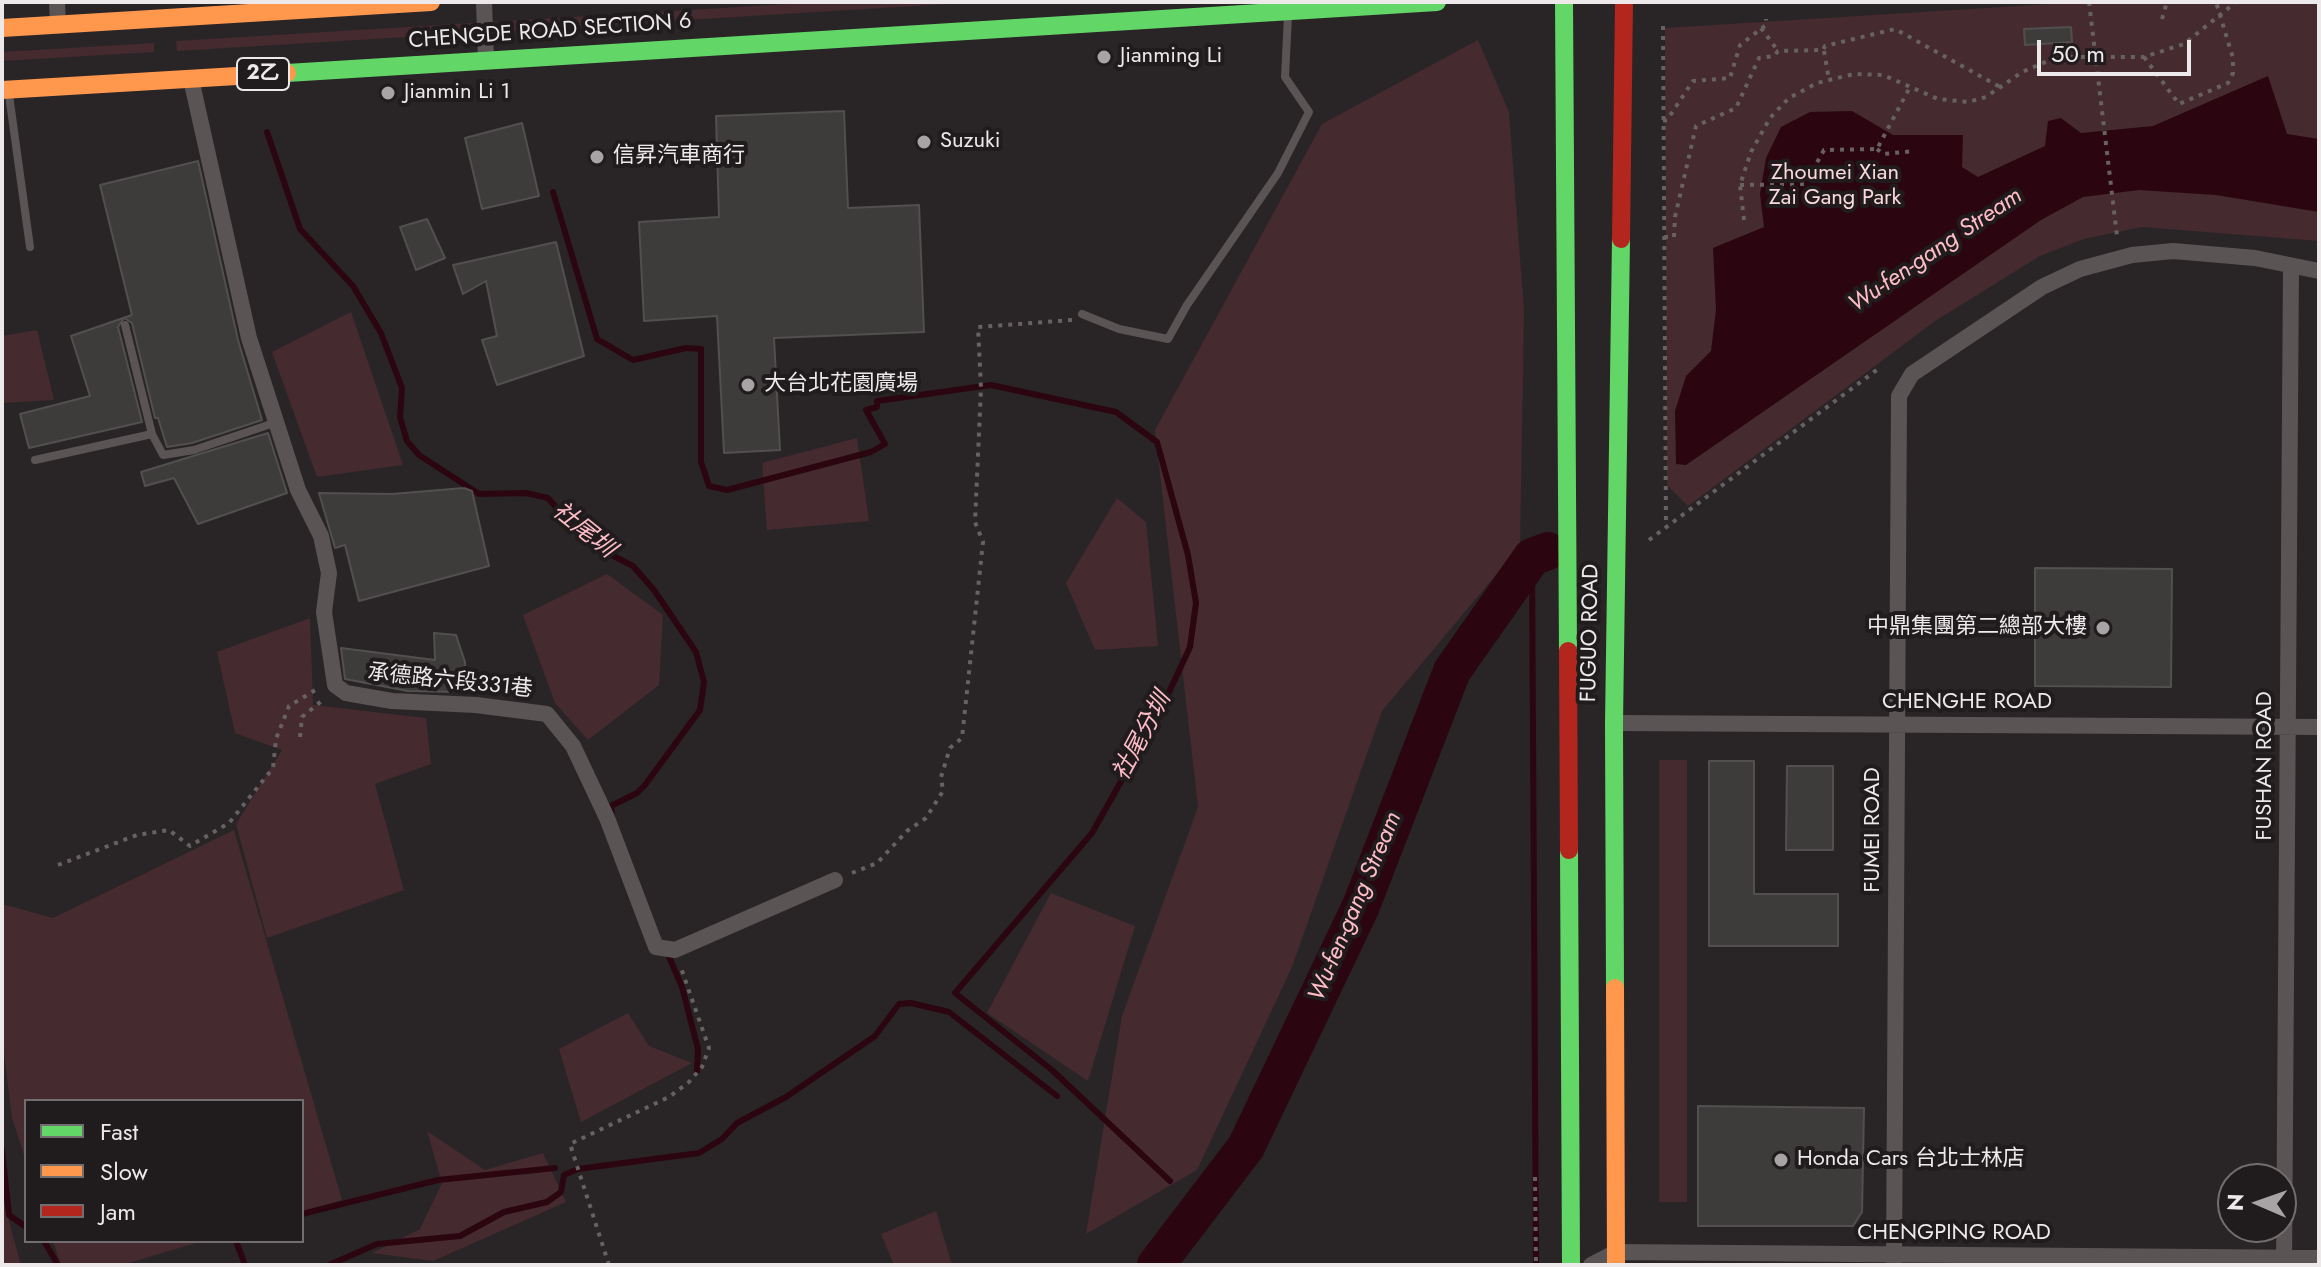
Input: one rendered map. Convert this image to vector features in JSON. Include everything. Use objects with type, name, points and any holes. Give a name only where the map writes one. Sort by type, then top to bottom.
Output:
[{"type":"street","points":[[57,2],[58,24]]},
{"type":"street","name":"CHENGDE ROAD SECTION 6","points":[[2,28],[431,2]]},
{"type":"street","points":[[484,2],[486,60]]},
{"type":"street","name":"CHENGDE ROAD SECTION 6","points":[[5,90],[1437,2]]},
{"type":"street","name":"FUGUO ROAD","points":[[1564,2],[1571,1265]]},
{"type":"street","name":"FUGUO ROAD","points":[[1616,1259],[1614,723],[1624,2]]},
{"type":"street","points":[[191,79],[249,338],[298,490],[321,536],[329,573],[324,612],[333,678]]},
{"type":"street","name":"FUMEI ROAD","points":[[1894,1260],[1899,396],[1912,374],[2042,287],[2080,269],[2132,255],[2173,251],[2255,258],[2291,267]]},
{"type":"street","points":[[2291,267],[2319,271]]},
{"type":"street","name":"FUSHAN ROAD","points":[[2284,1261],[2291,267]]},
{"type":"street","name":"承德路六段331巷","points":[[333,678],[346,693],[392,701],[476,705],[547,714],[573,746],[607,818],[656,947],[675,950]]},
{"type":"street","name":"CHENGHE ROAD","points":[[1614,723],[2319,727]]},
{"type":"street","points":[[675,950],[835,880]]},
{"type":"street","name":"CHENGPING ROAD","points":[[1591,1265],[1616,1259],[2284,1261],[2319,1258]]},
{"type":"lane","points":[[1082,314],[1119,329],[1168,339],[1187,305],[1278,173],[1309,112],[1285,77],[1288,11]]},
{"type":"lane","points":[[5,90],[30,247]]},
{"type":"lane","points":[[125,325],[152,434],[163,455],[194,450],[274,423]]},
{"type":"lane","points":[[35,460],[152,434]]},
{"type":"path","points":[[2089,2],[2117,236]]},
{"type":"path","points":[[2162,19],[2167,2]]},
{"type":"path","points":[[2144,57],[2179,104],[2228,83],[2233,73],[2233,58],[2216,2]]},
{"type":"path","points":[[1744,220],[1740,185],[1751,152],[1770,118],[1789,98],[1829,80],[1854,74],[1883,75],[1938,99],[1968,102],[2000,87],[2022,72],[2057,57],[2144,57],[2184,44],[2236,2]]},
{"type":"path","points":[[1663,121],[1667,120],[1693,81],[1730,78],[1740,45],[1761,28],[1766,19]]},
{"type":"path","points":[[1663,26],[1666,527]]},
{"type":"path","points":[[1761,28],[1778,51]]},
{"type":"path","points":[[1829,80],[1823,50],[1825,46],[1895,29],[2000,87]]},
{"type":"path","points":[[1778,51],[1823,50]]},
{"type":"path","points":[[1664,237],[1674,237],[1675,217],[1696,126],[1736,108],[1759,58],[1774,56],[1778,51]]},
{"type":"path","points":[[1877,149],[1910,87]]},
{"type":"path","points":[[1740,185],[1805,184],[1824,150],[1877,149],[1883,154],[1915,151]]},
{"type":"path","points":[[835,880],[877,863],[907,831],[926,818],[943,791],[941,777],[950,748],[962,738],[983,542],[975,522],[981,388],[978,327],[1068,322],[1082,314]]},
{"type":"path","points":[[1649,540],[1878,369]]},
{"type":"path","points":[[300,737],[302,717],[333,678]]},
{"type":"path","points":[[58,865],[153,832],[169,830],[190,846],[229,823],[273,768],[276,739],[289,706],[333,678]]},
{"type":"path","points":[[609,1265],[570,1144],[669,1097],[702,1067],[709,1048],[675,950]]},
{"type":"path","points":[[1535,1177],[1536,1265]]},
{"type":"green space","points":[[820,2],[981,2],[177,51],[176,41]]},
{"type":"green space","name":"Zhoumei Xian Zai Gang Park","points":[[2082,2],[2319,2],[2319,241],[2142,227],[2084,239],[2040,256],[1935,321],[1688,506],[1667,485],[1665,28]]},
{"type":"green space","points":[[1478,40],[1509,112],[1524,311],[1520,546],[1382,711],[1292,967],[1197,1170],[1086,1234],[1122,1016],[1198,807],[1155,430],[1322,124]]},
{"type":"green space","points":[[154,43],[154,52],[2,61],[2,52]]},
{"type":"green space","points":[[351,312],[403,465],[317,477],[272,352]]},
{"type":"green space","points":[[37,330],[54,400],[2,403],[2,336]]},
{"type":"green space","points":[[857,438],[869,521],[767,530],[762,463]]},
{"type":"green space","points":[[1117,498],[1146,522],[1158,646],[1095,650],[1066,583]]},
{"type":"green space","points":[[607,574],[663,615],[659,685],[588,740],[555,703],[523,615]]},
{"type":"green space","points":[[310,618],[313,705],[426,718],[431,764],[375,784],[404,890],[267,938],[236,824],[282,750],[235,733],[217,652]]},
{"type":"green space","points":[[1659,760],[1687,760],[1687,1202],[1659,1202]]},
{"type":"green space","points":[[234,830],[342,1200],[304,1211],[304,1099],[24,1099],[24,1155],[12,1118],[2,1038],[2,904],[53,918]]},
{"type":"green space","points":[[1051,893],[1135,926],[1088,1081],[987,1013]]},
{"type":"green space","points":[[628,1013],[649,1046],[692,1063],[581,1122],[559,1049]]},
{"type":"green space","points":[[427,1131],[485,1170],[543,1153],[566,1202],[433,1261],[372,1253],[420,1229],[442,1183]]},
{"type":"green space","points":[[2,1196],[21,1265],[2,1265]]},
{"type":"green space","points":[[936,1211],[952,1265],[894,1265],[881,1234]]},
{"type":"green space","points":[[54,1243],[196,1243],[122,1265],[61,1265]]},
{"type":"water","points":[[2268,76],[2287,134],[2319,139],[2319,212],[2216,195],[2139,190],[2083,197],[2041,220],[1686,465],[1676,464],[1675,411],[1686,376],[1711,351],[1716,310],[1713,248],[1764,227],[1760,194],[1766,158],[1781,127],[1810,112],[1852,111],[1893,135],[1963,135],[1962,167],[1978,177],[2045,146],[2048,121],[2061,118],[2081,133],[2153,126]]},
{"type":"building","points":[[2071,27],[2072,42],[2025,45],[2024,29]]},
{"type":"building","points":[[844,111],[848,208],[919,205],[924,332],[774,338],[780,450],[724,453],[717,316],[644,321],[639,222],[719,217],[716,116]]},
{"type":"building","points":[[522,123],[539,196],[482,209],[465,138]]},
{"type":"building","points":[[198,161],[238,340],[262,420],[192,443],[167,447],[158,418],[155,418],[132,323],[124,318],[118,327],[142,422],[29,448],[20,414],[90,396],[71,336],[132,315],[100,185]]},
{"type":"building","points":[[427,219],[445,258],[416,270],[400,227]]},
{"type":"building","points":[[556,242],[584,356],[497,385],[482,340],[497,336],[486,281],[463,294],[453,265]]},
{"type":"building","points":[[268,433],[287,493],[198,524],[174,478],[145,486],[141,472]]},
{"type":"building","points":[[464,488],[472,491],[489,566],[359,601],[345,545],[335,548],[319,493],[392,494]]},
{"type":"building","name":"中鼎集團第二總部大樓","points":[[2035,568],[2172,569],[2171,687],[2035,686]]},
{"type":"building","points":[[434,633],[456,635],[465,662],[466,683],[458,692],[408,691],[345,679],[341,648],[435,660]]},
{"type":"building","points":[[1709,761],[1754,761],[1754,894],[1838,894],[1838,946],[1709,946]]},
{"type":"building","points":[[1787,766],[1833,766],[1833,850],[1786,850]]},
{"type":"building","name":"Honda Cars 台北士林店","points":[[1698,1106],[1864,1108],[1862,1212],[1853,1226],[1698,1226]]},
{"type":"waterway","name":"社尾圳","points":[[267,132],[300,229],[353,286],[381,333],[402,388],[400,417],[407,441],[419,455],[479,494],[526,493],[548,498],[588,543],[633,566],[654,590],[696,652],[704,682],[700,710],[645,785],[637,793],[611,806],[612,816]]},
{"type":"waterway","name":"社尾分圳","points":[[553,192],[597,339],[633,360],[686,348],[701,349],[701,462],[709,486],[727,490],[871,452],[885,444],[866,410],[877,407],[877,401],[991,385],[1116,412],[1157,442],[1188,555],[1196,603],[1190,647],[1158,716],[1092,833],[955,993],[1052,1070],[1170,1181]]},
{"type":"waterway","name":"Wu-fen-gang Stream","points":[[1156,1265],[1246,1147],[1361,906],[1452,671],[1532,557],[1548,551]]},
{"type":"waterway","points":[[1532,557],[1536,1265]]},
{"type":"waterway","name":"社尾圳","points":[[667,952],[682,987],[698,1049],[697,1071]]},
{"type":"waterway","points":[[329,1265],[377,1244],[460,1236],[504,1212],[547,1202],[561,1192],[564,1175],[578,1169],[699,1153],[722,1139],[737,1123],[786,1097],[875,1036],[899,1004],[911,1003],[949,1012],[1057,1096]]},
{"type":"waterway","points":[[2,1150],[9,1215],[24,1226]]},
{"type":"waterway","points":[[304,1214],[438,1180],[555,1168]]},
{"type":"waterway","points":[[45,1243],[58,1265]]},
{"type":"waterway","points":[[237,1243],[245,1265]]},
{"type":"traffic: fast","points":[[287,73],[1437,2]]},
{"type":"traffic: fast","points":[[1564,2],[1568,651]]},
{"type":"traffic: fast","points":[[1615,988],[1614,723],[1621,239]]},
{"type":"traffic: fast","points":[[1569,850],[1571,1265]]},
{"type":"traffic: slow","points":[[2,28],[431,2]]},
{"type":"traffic: slow","points":[[2,90],[287,73]]},
{"type":"traffic: slow","points":[[1615,988],[1616,1265]]},
{"type":"traffic: jam","points":[[1621,239],[1624,2]]},
{"type":"traffic: jam","points":[[1568,651],[1569,850]]},
{"type":"place","name":"Jianming Li","points":[[1104,57]]},
{"type":"place","name":"Jianmin Li 1","points":[[388,93]]},
{"type":"place","name":"Suzuki","points":[[924,142]]},
{"type":"place","name":"信昇汽車商行","points":[[597,157]]},
{"type":"place","name":"大台北花園廣場","points":[[748,385]]},
{"type":"place","name":"中鼎集團第二總部大樓","points":[[2103,628]]},
{"type":"place","name":"Honda Cars 台北士林店","points":[[1781,1160]]}]
